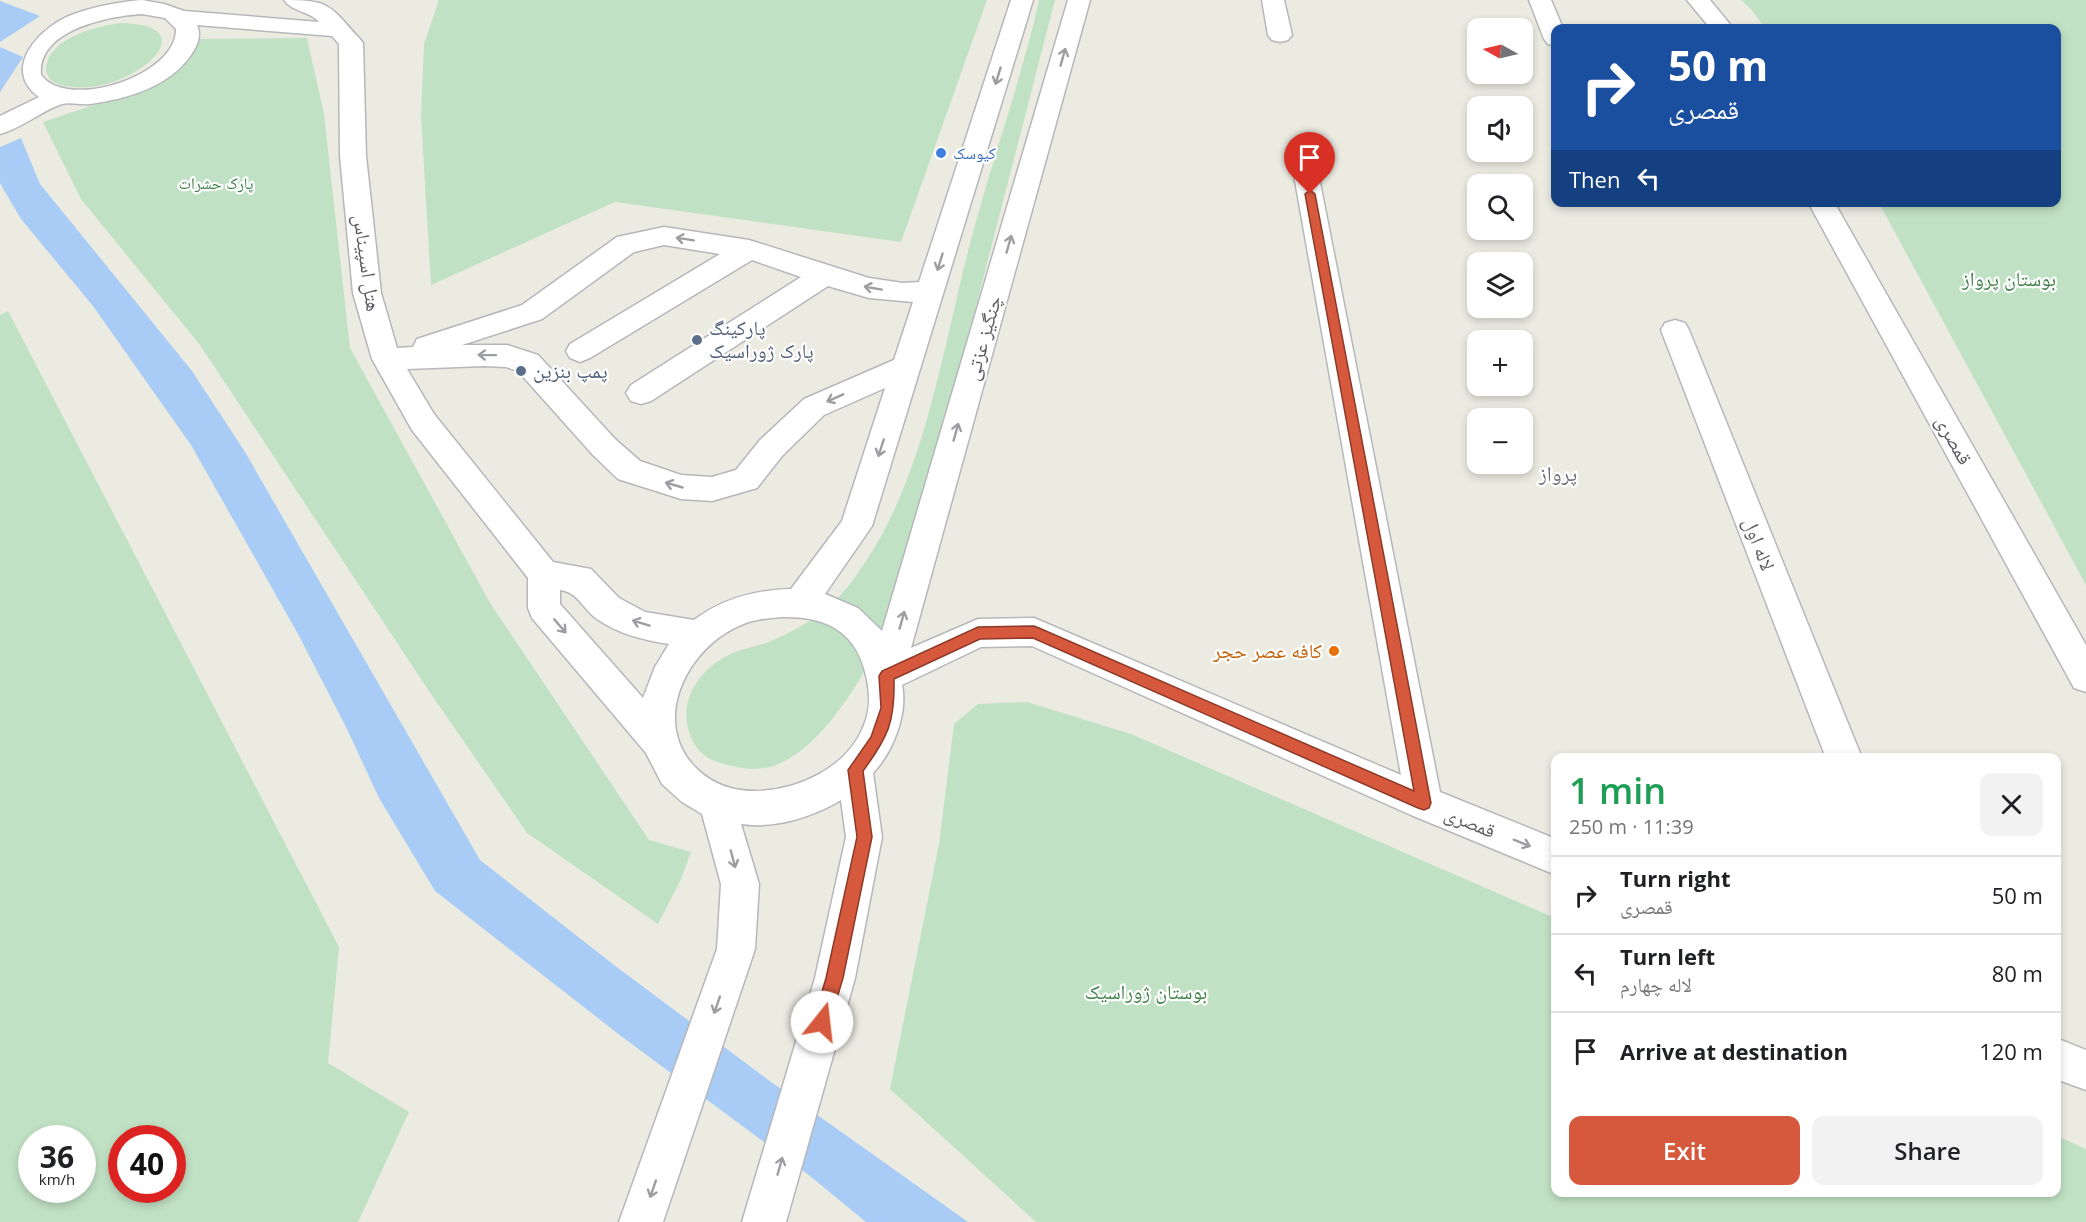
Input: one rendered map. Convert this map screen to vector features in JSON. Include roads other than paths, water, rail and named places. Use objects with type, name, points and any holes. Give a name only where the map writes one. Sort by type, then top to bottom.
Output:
[{"type":"street","name":"هتل اسپیناس","points":[[295,0],[323,12],[351,43],[353,156],[367,293],[386,359],[423,422],[544,574]]},
{"type":"street","points":[[800,603],[856,526],[1022,0]]},
{"type":"street","name":"چنگیز عزتی","points":[[886,676],[1079,0]]},
{"type":"street","points":[[1273,0],[1280,35]]},
{"type":"street","points":[[1540,0],[1551,27]]},
{"type":"street","points":[[1698,0],[1719,24]]},
{"type":"street","points":[[178,16],[187,27],[188,40],[180,56],[163,71],[140,84],[113,93],[85,97],[60,96],[40,90],[30,79],[27,66],[34,52],[48,37],[76,21],[117,9],[142,7],[163,10],[178,16],[339,30]]},
{"type":"street","points":[[0,126],[60,96]]},
{"type":"street","points":[[1301,147],[1424,803]]},
{"type":"street","name":"قمصری","points":[[1824,207],[2086,677]]},
{"type":"street","points":[[386,359],[532,312],[626,244],[664,236],[749,249],[869,288],[903,293],[931,291]]},
{"type":"street","points":[[580,351],[749,249]]},
{"type":"street","points":[[641,393],[824,275]]},
{"type":"street","name":"لاله اول","points":[[1675,330],[1842,753]]},
{"type":"street","points":[[386,359],[484,355],[507,356],[528,363],[604,447],[629,470],[681,488],[712,489],[746,479],[771,448],[814,407],[908,366]]},
{"type":"street","points":[[659,742],[656,713],[663,684],[677,657],[698,635],[730,614],[767,604],[800,603],[830,610],[857,626],[876,648],[886,676],[888,708],[877,740],[855,770],[826,792],[789,807],[753,810],[717,803],[691,788],[671,767],[659,742],[544,608],[544,574],[580,579],[607,608],[640,625],[698,635]]},
{"type":"street","name":"قمصری","points":[[886,676],[978,633],[1034,632],[1424,803],[1551,855]]},
{"type":"street","points":[[764,1222],[834,978],[864,837],[855,770]]},
{"type":"street","points":[[641,1222],[736,949],[740,884],[717,803]]},
{"type":"street","points":[[2061,1060],[2086,1070]]},
{"type":"water","points":[[0,1],[40,16],[0,42]]},
{"type":"water","points":[[0,47],[23,57],[0,92]]},
{"type":"water","points":[[21,138],[40,184],[192,371],[245,452],[480,860],[614,965],[771,1082],[968,1222],[866,1222],[810,1176],[621,1036],[435,891],[379,798],[346,727],[298,634],[191,445],[93,306],[21,219],[0,183],[0,147]]},
{"type":"place","name":"کیوسک","points":[[941,153]]},
{"type":"place","name":"پارکینگ پارک ژوراسیک","points":[[697,340]]},
{"type":"place","name":"پمپ بنزین","points":[[521,371]]},
{"type":"place","name":"کافه عصر حجر","points":[[1334,651]]},
{"type":"district","name":"پرواز","points":[[1558,474]]},
{"type":"park label","name":"پارک حشرات","points":[[216,183]]},
{"type":"park label","name":"بوستان پرواز","points":[[2009,279]]},
{"type":"park label","name":"بوستان ژوراسیک","points":[[1146,992]]}]
